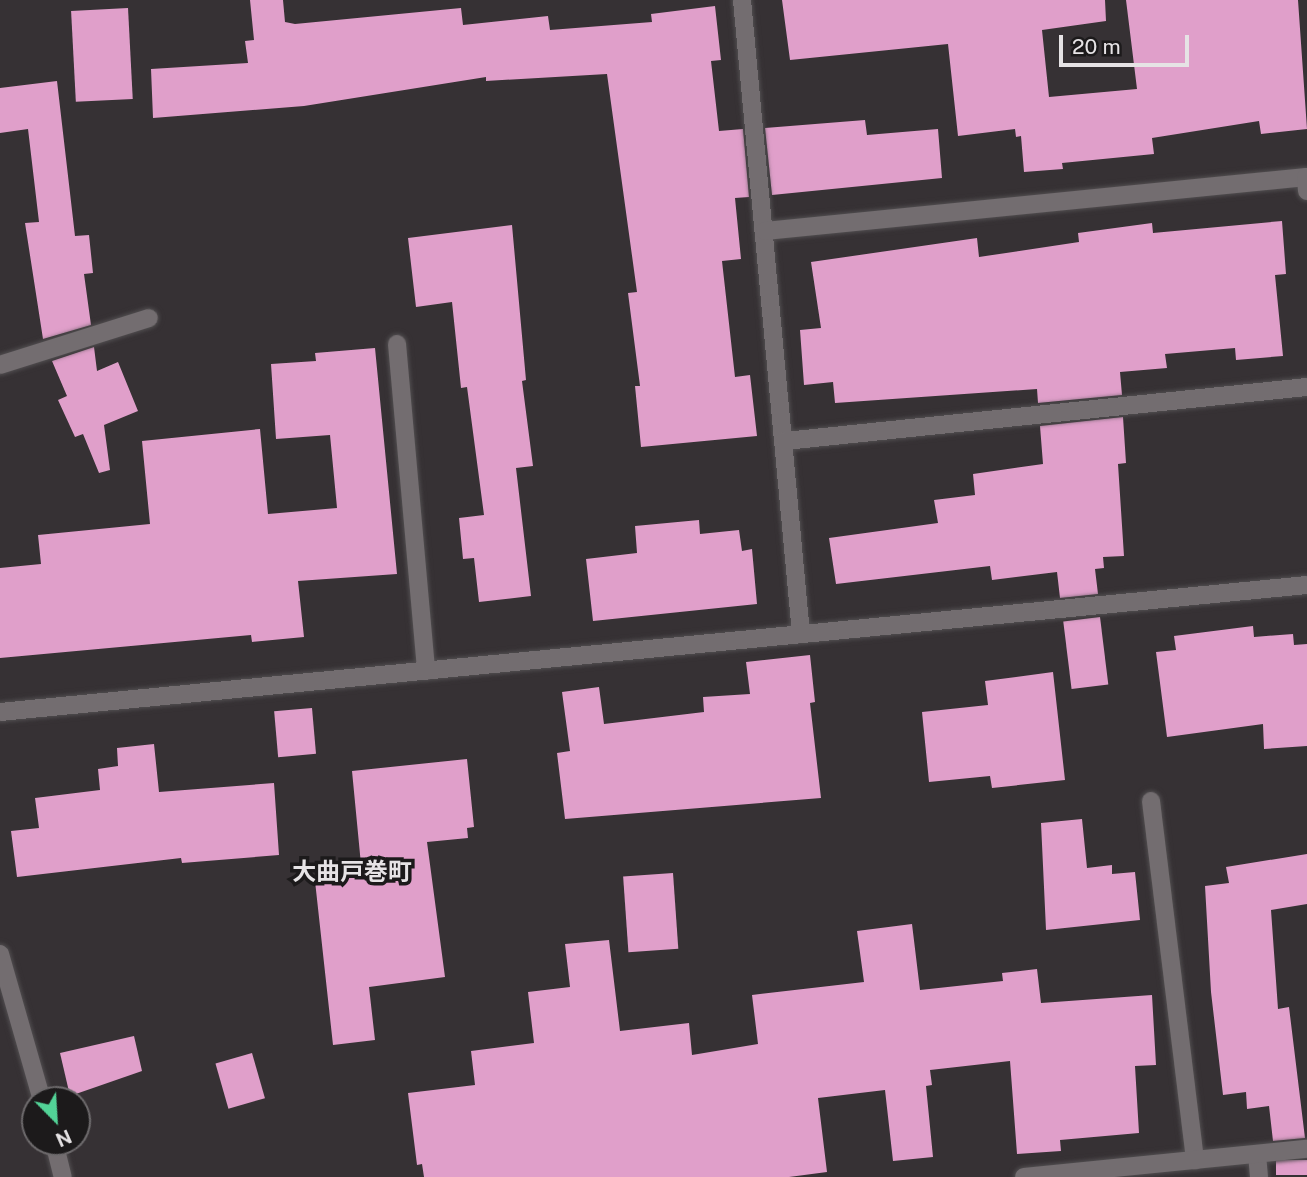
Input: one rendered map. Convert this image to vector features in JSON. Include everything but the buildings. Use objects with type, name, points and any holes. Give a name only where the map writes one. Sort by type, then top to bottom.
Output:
[{"type":"street","points":[[742,0],[801,634]]},
{"type":"street","points":[[765,231],[1306,177],[1307,191]]},
{"type":"street","points":[[0,365],[149,318]]},
{"type":"street","points":[[397,344],[426,671]]},
{"type":"street","points":[[785,441],[1307,387]]},
{"type":"street","points":[[0,712],[1307,585]]},
{"type":"street","points":[[1151,802],[1195,1160]]},
{"type":"street","points":[[0,954],[37,1086]]},
{"type":"street","points":[[1024,1177],[1307,1149]]},
{"type":"street","points":[[1257,1154],[1259,1177]]},
{"type":"street","points":[[58,1156],[63,1177]]},
{"type":"district","name":"大曲戸巻町","points":[[352,872]]}]
